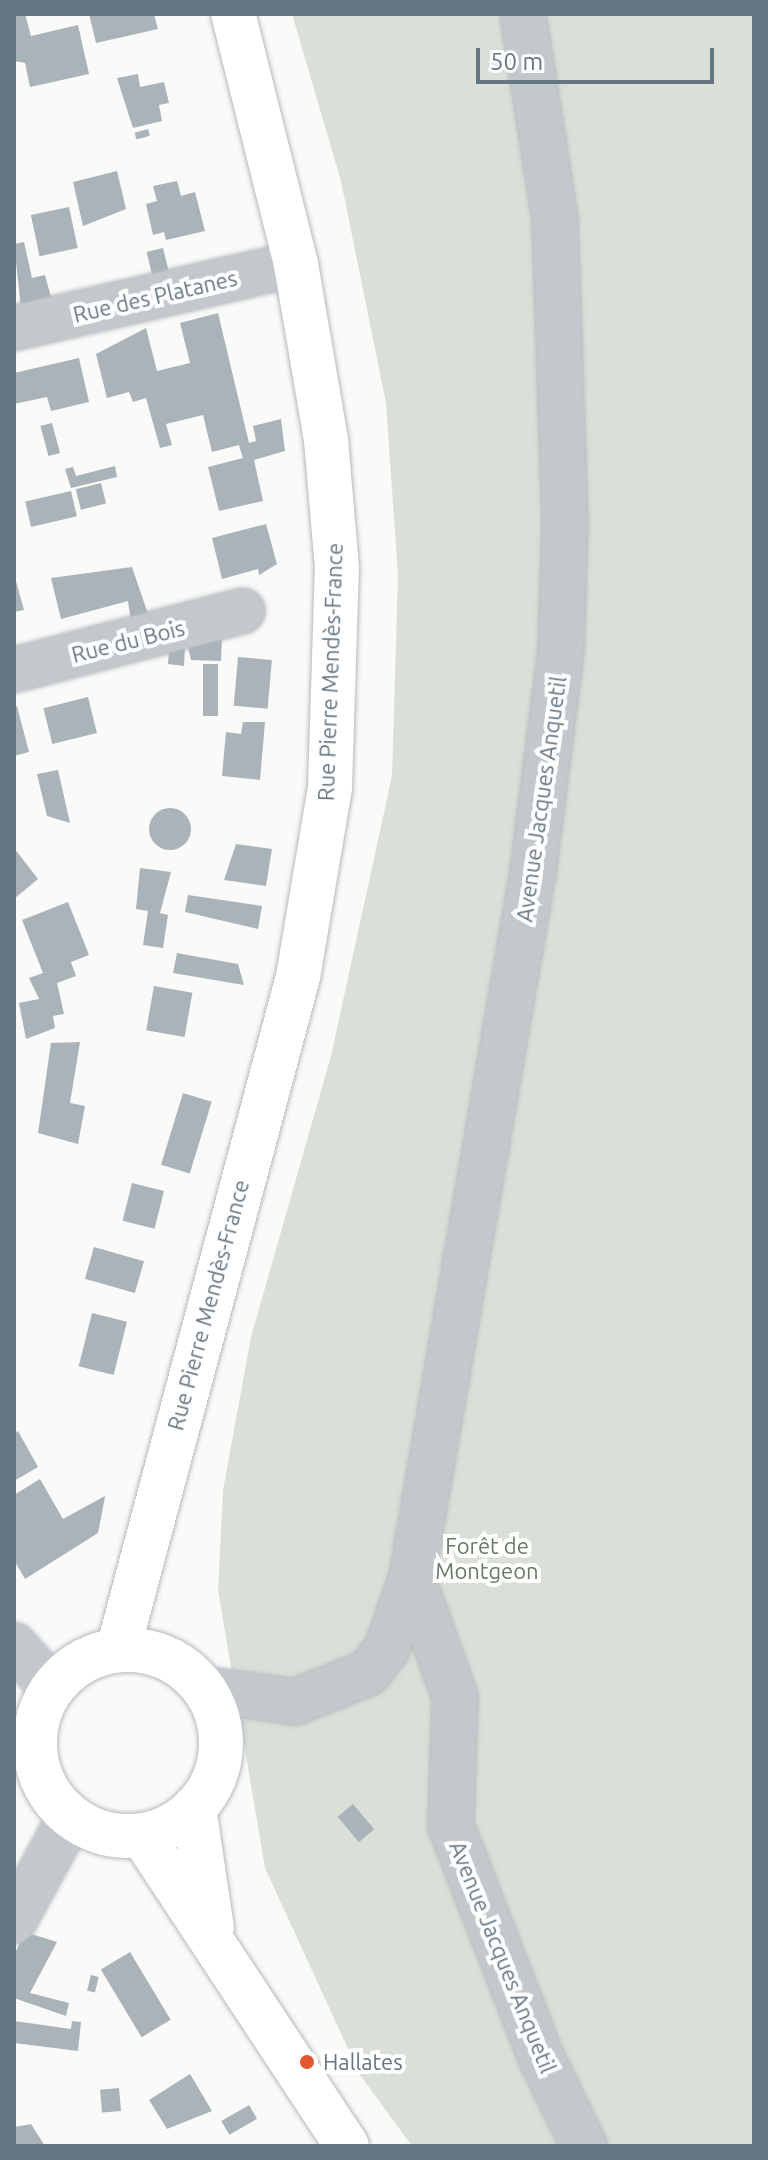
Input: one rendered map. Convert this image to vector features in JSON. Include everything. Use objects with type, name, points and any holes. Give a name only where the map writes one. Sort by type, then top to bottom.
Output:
[{"type":"main road","name":"Rue Pierre Mendès-France","points":[[118,1650],[298,977],[330,787],[337,568],[326,440],[296,264],[233,14]]},
{"type":"main road","points":[[194,1808],[142,1835],[103,1832],[71,1816],[45,1786],[25,1749],[52,1688],[80,1663],[118,1650],[161,1656],[204,1689],[219,1725],[220,1757],[194,1808],[214,1943]]},
{"type":"main road","points":[[142,1835],[347,2146]]},
{"type":"street","name":"Avenue Jacques Anquetil","points":[[204,1689],[295,1702],[368,1673],[387,1649],[412,1577],[533,872],[561,651],[565,522],[555,219],[523,14]]},
{"type":"street","name":"Rue des Platanes","points":[[14,328],[296,264]]},
{"type":"street","name":"Rue du Bois","points":[[14,670],[242,611]]},
{"type":"street","name":"Avenue Jacques Anquetil","points":[[412,1577],[455,1697],[451,1826],[542,2059],[584,2146]]},
{"type":"street","points":[[14,1645],[52,1688]]},
{"type":"street","points":[[14,1921],[71,1816]]},
{"type":"green space","name":"Forêt de Montgeon","points":[[292,14],[754,14],[754,2146],[412,2146],[360,2075],[265,1868],[218,1590],[223,1490],[251,1337],[331,1056],[392,776],[398,575],[386,403],[341,181]]},
{"type":"building","points":[[25,14],[31,36],[78,25],[89,74],[30,87],[25,63],[14,61],[14,16]]},
{"type":"building","points":[[89,14],[154,14],[158,29],[96,43]]},
{"type":"building","points":[[138,74],[140,87],[164,82],[169,103],[159,105],[162,121],[133,128],[117,78]]},
{"type":"building","points":[[148,129],[150,136],[136,140],[135,133]]},
{"type":"building","points":[[117,171],[126,209],[83,226],[73,182]]},
{"type":"building","points":[[177,181],[181,196],[195,192],[205,231],[166,240],[164,232],[153,235],[146,204],[157,201],[153,186]]},
{"type":"building","points":[[69,207],[78,248],[40,256],[31,215]]},
{"type":"building","points":[[24,242],[32,278],[45,275],[52,301],[21,308],[14,244]]},
{"type":"building","points":[[163,248],[169,272],[153,276],[147,252]]},
{"type":"building","points":[[218,313],[249,443],[256,441],[253,426],[281,419],[285,451],[254,460],[263,501],[219,511],[208,467],[243,458],[239,445],[212,452],[203,415],[166,424],[172,445],[160,448],[146,398],[133,402],[129,392],[107,398],[96,354],[146,328],[157,371],[190,363],[180,323]]},
{"type":"building","points":[[79,358],[89,402],[51,411],[47,397],[14,404],[14,373]]},
{"type":"building","points":[[52,423],[60,453],[48,456],[40,426]]},
{"type":"building","points":[[115,466],[117,477],[71,488],[65,469],[73,467],[76,476]]},
{"type":"building","points":[[101,483],[106,503],[81,510],[76,489]]},
{"type":"building","points":[[71,491],[77,516],[31,527],[25,502]]},
{"type":"building","points":[[266,524],[277,564],[259,575],[258,569],[222,579],[212,538]]},
{"type":"building","points":[[132,567],[149,617],[131,622],[128,601],[61,619],[51,578]]},
{"type":"building","points":[[14,574],[24,610],[14,612]]},
{"type":"building","points":[[222,638],[221,661],[191,660],[188,647]]},
{"type":"building","points":[[185,647],[184,666],[168,664],[169,651]]},
{"type":"building","points":[[238,657],[272,660],[268,709],[234,706]]},
{"type":"building","points":[[203,664],[218,664],[218,716],[203,716]]},
{"type":"building","points":[[88,697],[97,733],[52,744],[43,708]]},
{"type":"building","points":[[17,706],[29,752],[14,756],[14,707]]},
{"type":"building","points":[[243,722],[265,722],[260,780],[222,776],[226,732],[241,734]]},
{"type":"building","points":[[58,770],[70,823],[47,816],[37,774]]},
{"type":"building","points":[[170,808],[185,814],[191,829],[185,844],[170,850],[155,844],[149,829],[155,814]]},
{"type":"building","points":[[236,844],[272,849],[266,886],[224,880]]},
{"type":"building","points":[[14,848],[38,879],[14,899]]},
{"type":"building","points":[[140,868],[171,872],[160,913],[168,915],[163,948],[143,945],[148,911],[136,909]]},
{"type":"building","points":[[188,895],[262,906],[258,929],[185,912]]},
{"type":"building","points":[[68,902],[89,955],[71,962],[76,976],[57,983],[64,1014],[53,1016],[55,1028],[26,1039],[19,1003],[39,999],[29,978],[43,973],[22,920]]},
{"type":"building","points":[[177,953],[238,964],[244,985],[173,973]]},
{"type":"building","points":[[154,986],[192,993],[185,1037],[146,1030]]},
{"type":"building","points":[[80,1042],[70,1103],[85,1106],[78,1144],[38,1133],[51,1043]]},
{"type":"building","points":[[183,1093],[212,1102],[190,1173],[161,1165]]},
{"type":"building","points":[[132,1183],[164,1191],[155,1229],[123,1221]]},
{"type":"building","points":[[94,1247],[144,1261],[135,1293],[85,1279]]},
{"type":"building","points":[[92,1313],[127,1322],[114,1375],[79,1366]]},
{"type":"building","points":[[18,1431],[38,1467],[14,1481],[14,1434]]},
{"type":"building","points":[[40,1479],[63,1519],[105,1496],[98,1533],[25,1579],[14,1560],[14,1495]]},
{"type":"building","points":[[353,1804],[374,1829],[359,1842],[338,1817]]},
{"type":"building","points":[[25,1932],[57,1942],[30,1993],[69,2003],[66,2016],[14,1998],[14,1955]]},
{"type":"building","points":[[130,1952],[171,2020],[142,2037],[101,1970]]},
{"type":"building","points":[[91,1975],[99,1977],[95,1992],[87,1991]]},
{"type":"building","points":[[14,2021],[71,2029],[72,2021],[81,2022],[78,2051],[14,2043]]},
{"type":"building","points":[[190,2074],[212,2111],[167,2129],[149,2100]]},
{"type":"building","points":[[119,2088],[121,2111],[102,2113],[100,2090]]},
{"type":"building","points":[[249,2105],[257,2119],[229,2135],[221,2121]]},
{"type":"building","points":[[31,2124],[45,2146],[14,2146],[14,2127]]},
{"type":"place","name":"Hallates","points":[[307,2062]]}]
